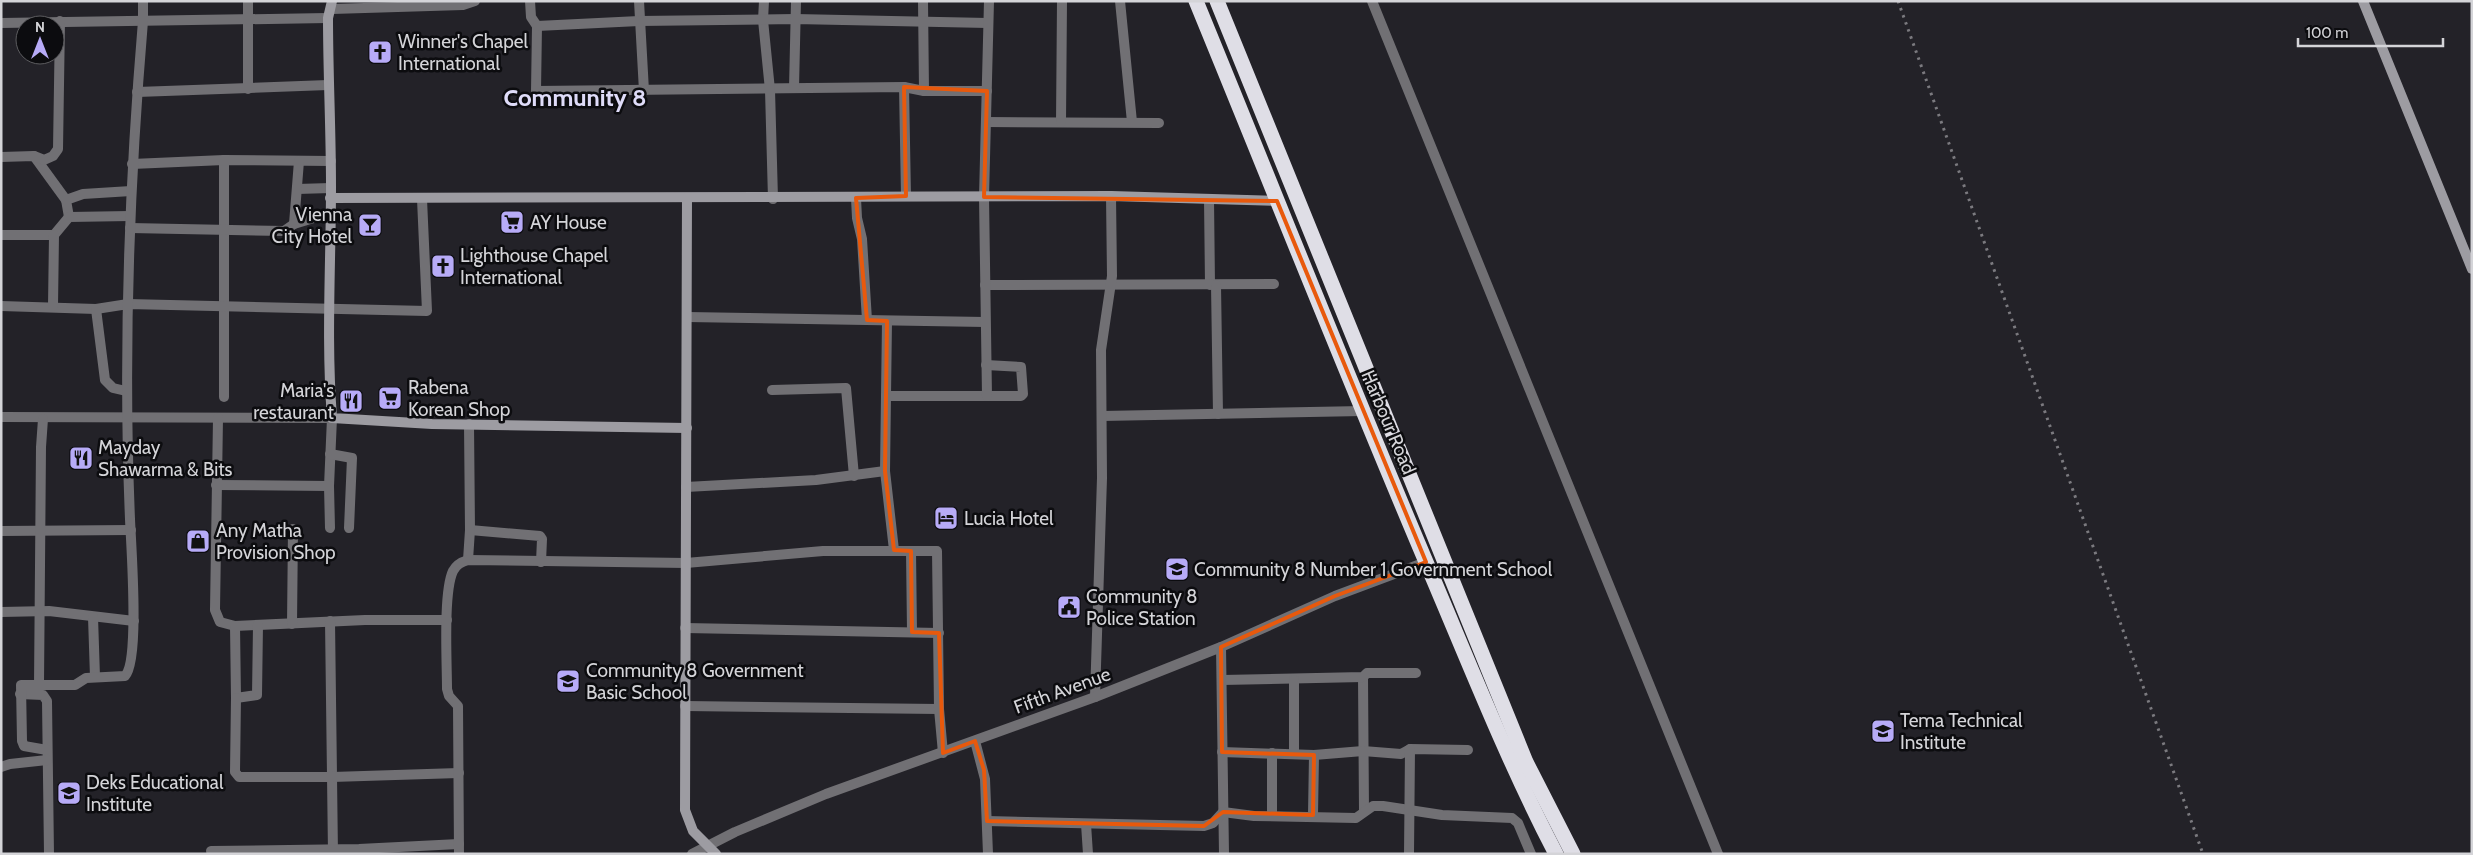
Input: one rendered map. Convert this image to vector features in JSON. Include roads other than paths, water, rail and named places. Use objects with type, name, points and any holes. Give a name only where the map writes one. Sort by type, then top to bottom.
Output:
[{"type":"highway","name":"Harbour Road","points":[[1196,1],[1362,411],[1528,798],[1556,854]]},
{"type":"highway","name":"Harbour Road","points":[[1217,1],[1526,762],[1573,854]]},
{"type":"street","points":[[48,755],[24,746],[21,685],[75,685],[86,678],[125,676],[129,672],[134,621],[130,530],[129,418],[126,391],[130,191],[143,1]]},
{"type":"street","points":[[248,1],[248,89]]},
{"type":"street","points":[[65,22],[249,20],[331,10],[463,5],[475,1]]},
{"type":"street","points":[[530,1],[531,17],[537,26],[536,91],[770,90],[904,87],[924,91],[987,91]]},
{"type":"street","points":[[639,1],[644,91]]},
{"type":"street","points":[[764,1],[763,20],[770,90],[773,199]]},
{"type":"street","points":[[794,88],[796,1]]},
{"type":"street","points":[[923,1],[924,91]]},
{"type":"street","points":[[987,396],[984,197],[990,1]]},
{"type":"street","points":[[1061,122],[1062,1]]},
{"type":"street","points":[[1120,1],[1132,122]]},
{"type":"street","points":[[1372,1],[1718,854]]},
{"type":"street","points":[[2363,1],[2472,269]]},
{"type":"street","points":[[330,528],[329,486],[332,418],[328,368],[328,308],[331,162],[328,85],[331,10]]},
{"type":"street","points":[[537,26],[639,21],[795,19],[923,20],[988,23]]},
{"type":"street","points":[[1,23],[15,23]]},
{"type":"street","points":[[1,157],[34,156],[44,160],[53,156],[58,149],[59,65]]},
{"type":"street","points":[[137,92],[328,85]]},
{"type":"street","points":[[904,87],[906,196]]},
{"type":"street","points":[[986,122],[1159,123]]},
{"type":"street","points":[[34,156],[66,200],[69,217]]},
{"type":"street","points":[[132,164],[224,160],[331,162]]},
{"type":"street","points":[[224,160],[224,397]]},
{"type":"street","points":[[294,224],[299,161]]},
{"type":"street","points":[[297,189],[422,199],[773,199],[906,196],[1111,196],[1277,201]]},
{"type":"street","points":[[66,200],[83,194],[130,191]]},
{"type":"street","points":[[1095,697],[1102,416],[1101,350],[1111,285],[1111,196]]},
{"type":"street","points":[[687,198],[685,810],[693,831],[712,851]]},
{"type":"street","points":[[856,198],[857,218],[862,239],[867,320]]},
{"type":"street","points":[[1,306],[53,306],[96,309],[128,304],[427,311],[422,199]]},
{"type":"street","points":[[1209,199],[1218,414]]},
{"type":"street","points":[[130,228],[284,231],[294,224],[330,213]]},
{"type":"street","points":[[53,306],[54,235],[69,217],[130,216]]},
{"type":"street","points":[[1,235],[54,235]]},
{"type":"street","points":[[985,285],[1274,284]]},
{"type":"street","points":[[96,309],[105,380],[113,388],[126,391]]},
{"type":"street","points":[[687,317],[985,322]]},
{"type":"street","points":[[886,321],[885,471],[894,550]]},
{"type":"street","points":[[886,396],[1021,396],[1024,392],[1021,367],[986,365]]},
{"type":"street","points":[[772,390],[846,388],[854,476]]},
{"type":"street","points":[[1102,416],[1362,411]]},
{"type":"street","points":[[1,417],[43,419],[332,418],[469,424],[687,428]]},
{"type":"street","points":[[218,418],[215,610],[220,622],[236,626],[330,621],[447,620]]},
{"type":"street","points":[[39,685],[41,447],[43,419]]},
{"type":"street","points":[[468,560],[470,530],[469,424]]},
{"type":"street","points":[[330,454],[352,458],[349,528]]},
{"type":"street","points":[[686,487],[854,476],[885,471]]},
{"type":"street","points":[[216,486],[329,486]]},
{"type":"street","points":[[292,624],[293,529]]},
{"type":"street","points":[[1,530],[130,530]]},
{"type":"street","points":[[470,530],[540,536],[542,539],[541,562]]},
{"type":"street","points":[[211,850],[459,849],[458,706],[449,696],[447,689],[447,620],[449,582],[453,570],[460,562],[468,560],[686,563],[823,551],[936,550],[939,709],[943,753]]},
{"type":"street","points":[[910,551],[912,632]]},
{"type":"street","name":"Fifth Avenue","points":[[692,854],[712,851],[735,832],[826,794],[1095,697],[1221,647],[1335,596],[1426,562]]},
{"type":"street","points":[[1,612],[39,611],[74,613],[134,621]]},
{"type":"street","points":[[93,617],[95,677]]},
{"type":"street","points":[[330,621],[333,851]]},
{"type":"street","points":[[236,698],[258,695],[258,625]]},
{"type":"street","points":[[236,626],[236,775],[332,777],[459,773]]},
{"type":"street","points":[[685,628],[939,633]]},
{"type":"street","points":[[1221,647],[1224,854]]},
{"type":"street","points":[[1222,680],[1294,680],[1364,677],[1367,673],[1416,673]]},
{"type":"street","points":[[1364,677],[1364,811]]},
{"type":"street","points":[[1294,680],[1294,753]]},
{"type":"street","points":[[20,694],[46,697],[49,854]]},
{"type":"street","points":[[685,706],[939,709]]},
{"type":"street","points":[[975,741],[984,770],[988,854]]},
{"type":"street","points":[[1222,752],[1314,755],[1363,751],[1401,754],[1410,749],[1468,750]]},
{"type":"street","points":[[1410,749],[1410,854]]},
{"type":"street","points":[[1272,753],[1272,816]]},
{"type":"street","points":[[1,767],[48,755]]},
{"type":"street","points":[[1313,815],[1314,755]]},
{"type":"street","points":[[1223,812],[1272,816],[1313,815],[1356,818],[1373,806],[1442,815],[1512,818],[1518,823],[1531,854]]},
{"type":"street","points":[[987,821],[1204,826],[1213,823],[1223,812]]},
{"type":"street","points":[[1086,824],[1088,854]]},
{"type":"railway","points":[[1898,1],[2203,854]]},
{"type":"place","name":"Winner's Chapel International","points":[[380,52]]},
{"type":"place","name":"AY House","points":[[512,222]]},
{"type":"place","name":"Vienna City Hotel","points":[[370,225]]},
{"type":"place","name":"Lighthouse Chapel International","points":[[443,266]]},
{"type":"place","name":"Rabena Korean Shop","points":[[390,398]]},
{"type":"place","name":"Maria's restaurant","points":[[351,401]]},
{"type":"place","name":"Mayday Shawarma & Bits","points":[[81,458]]},
{"type":"place","name":"Lucia Hotel","points":[[946,518]]},
{"type":"place","name":"Any Matha Provision Shop","points":[[198,541]]},
{"type":"place","name":"Community 8 Number 1 Government School","points":[[1177,569]]},
{"type":"place","name":"Community 8 Police Station","points":[[1069,607]]},
{"type":"place","name":"Community 8 Government Basic School","points":[[568,681]]},
{"type":"place","name":"Tema Technical Institute","points":[[1883,731]]},
{"type":"place","name":"Deks Educational Institute","points":[[69,793]]},
{"type":"district","name":"Community 8","points":[[575,98]]}]
